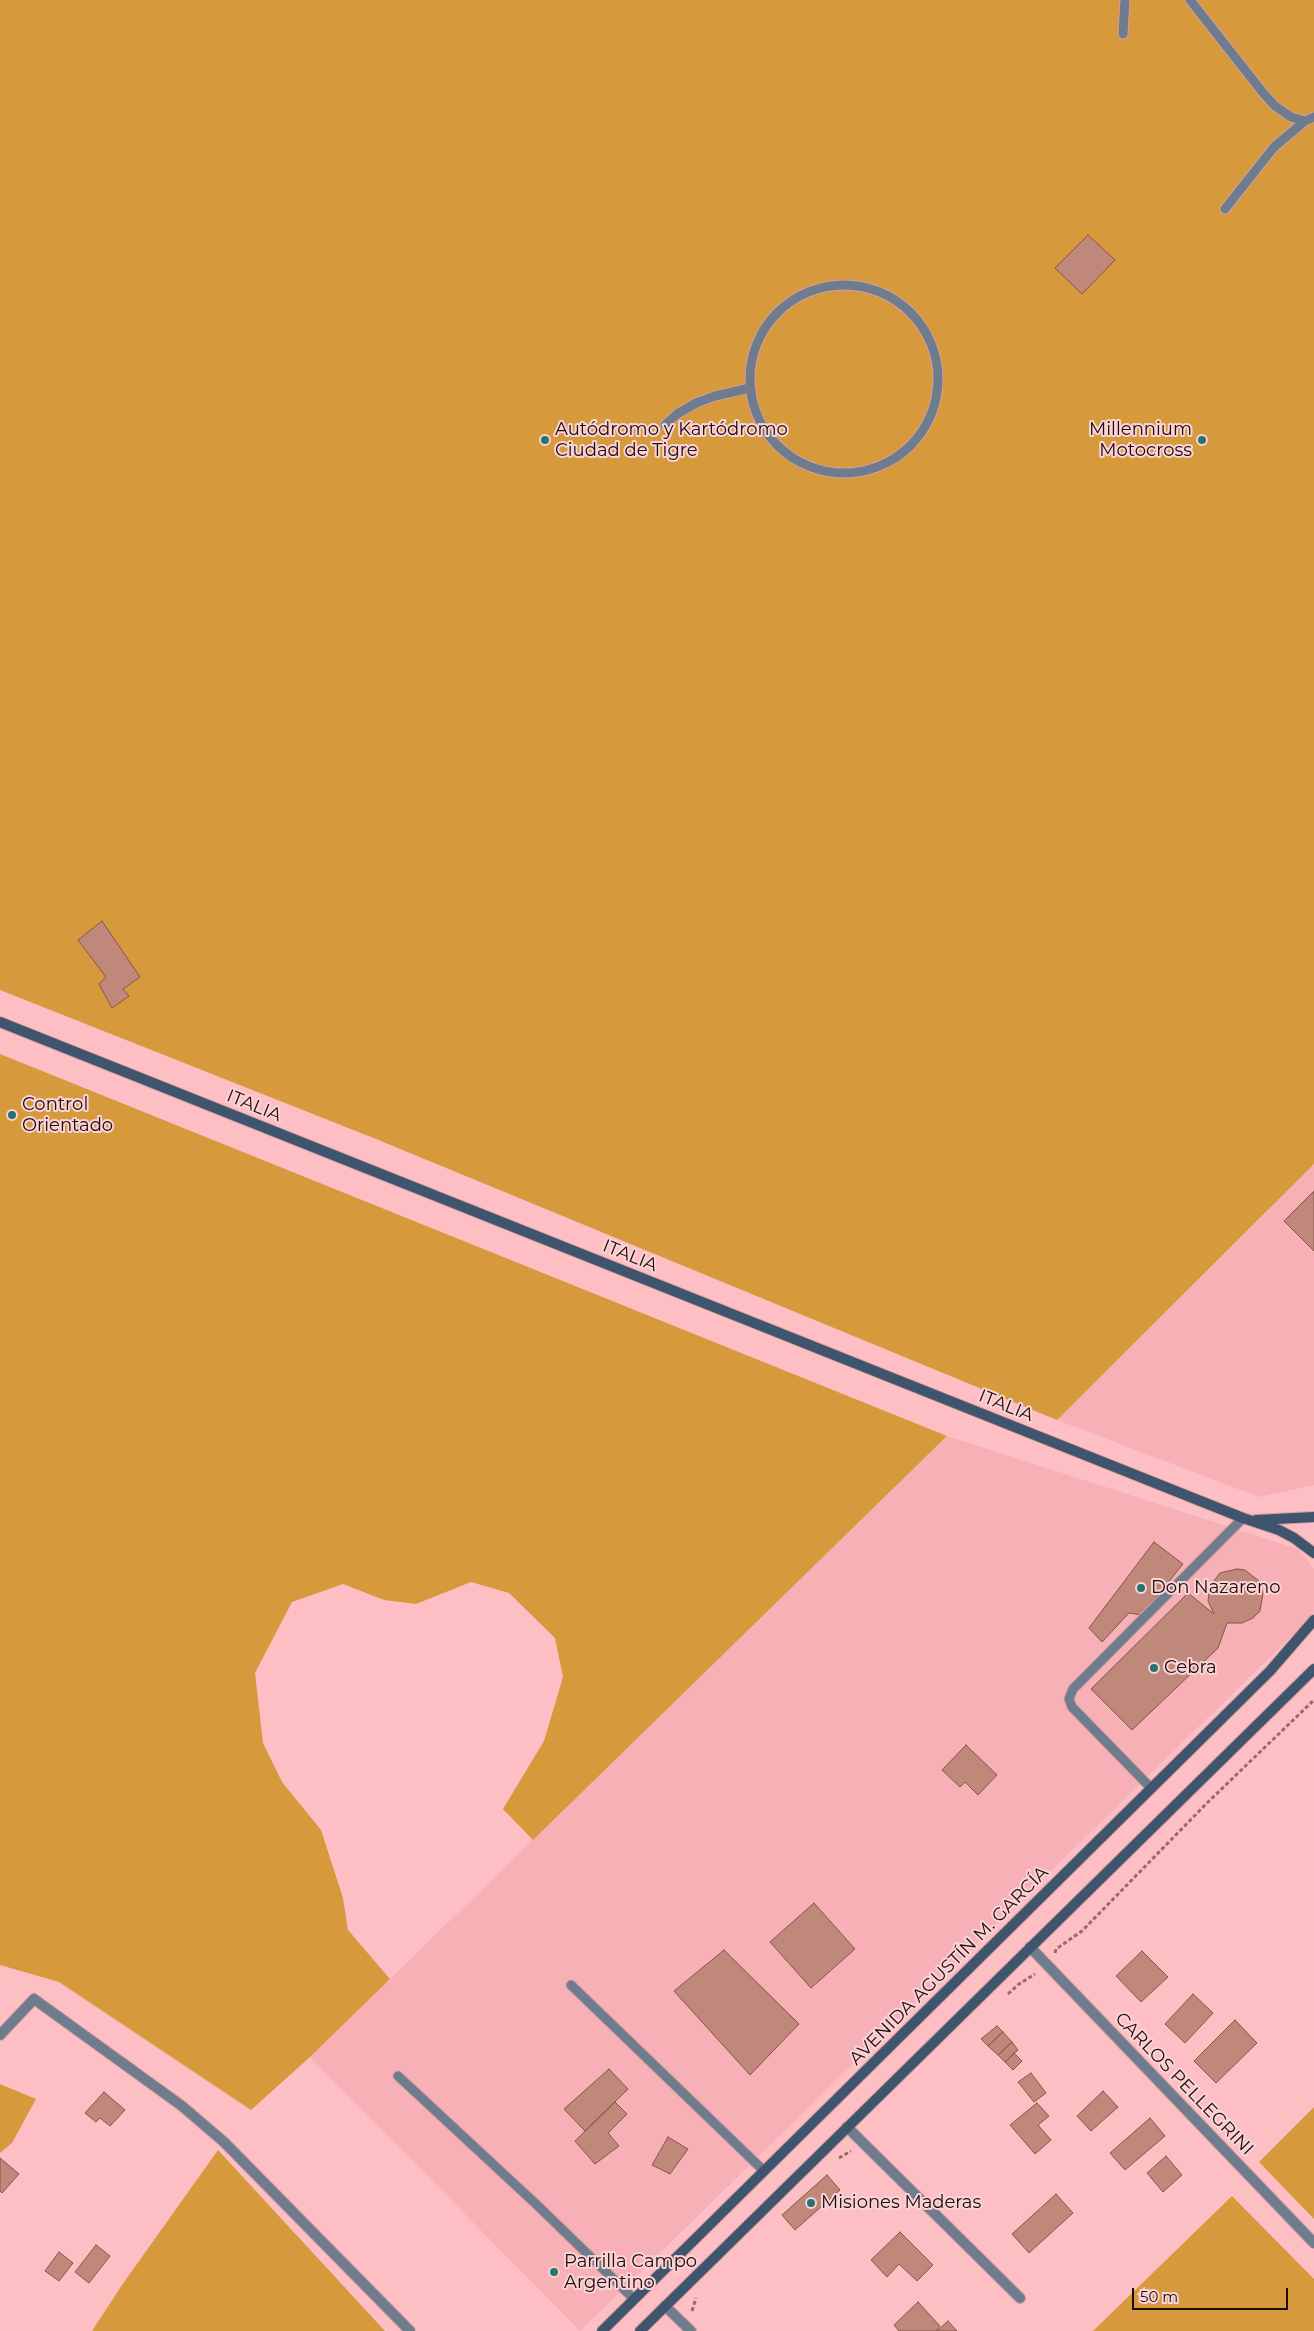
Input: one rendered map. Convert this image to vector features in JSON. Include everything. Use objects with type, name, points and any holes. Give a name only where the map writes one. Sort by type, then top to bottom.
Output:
[{"type":"main road","name":"ITALIA","points":[[0,1022],[1245,1519],[1279,1530],[1314,1553]]},
{"type":"main road","name":"ITALIA","points":[[1245,1519],[1314,1517]]},
{"type":"main road","name":"AVENIDA AGUSTÍN M. GARCÍA","points":[[602,2331],[1270,1671],[1314,1620]]},
{"type":"main road","points":[[640,2331],[1314,1669]]},
{"type":"street","name":"CARLOS PELLEGRINI","points":[[1030,1947],[1314,2243]]},
{"type":"street","points":[[0,2035],[34,1999],[174,2100],[224,2142],[410,2331]]},
{"type":"street","points":[[847,2127],[1020,2298]]},
{"type":"street","points":[[665,2306],[685,2327]]},
{"type":"lane","points":[[1123,34],[1124,0]]},
{"type":"lane","points":[[1190,0],[1264,94],[1276,106],[1291,116],[1310,119]]},
{"type":"lane","points":[[1225,209],[1274,146],[1310,119]]},
{"type":"lane","points":[[829,286],[850,286],[870,289],[889,296],[906,308],[930,340],[936,360],[938,380],[936,400],[929,419],[918,436],[904,451],[887,462],[868,470],[848,473],[808,466],[790,456],[775,443],[763,427],[754,408],[750,388],[751,368],[755,349],[764,330],[776,314],[792,301],[829,286]]},
{"type":"lane","points":[[665,425],[677,414],[696,403],[715,396],[750,388]]},
{"type":"lane","points":[[1151,1788],[1072,1707],[1069,1699],[1073,1689],[1245,1519]]},
{"type":"lane","points":[[571,1985],[764,2171]]},
{"type":"lane","points":[[398,2076],[537,2205],[634,2299]]},
{"type":"path","points":[[1007,1995],[1046,1964],[1052,1958],[1056,1949],[1082,1931],[1208,1802],[1314,1700]]},
{"type":"path","points":[[832,2162],[850,2152],[861,2142]]},
{"type":"path","points":[[685,2327],[696,2296]]},
{"type":"shaded area","name":"Autódromo y Kartódromo Ciudad de Tigre","points":[[0,0],[1314,0],[1314,1164],[1057,1420],[376,1139],[0,990]]},
{"type":"shaded area","points":[[0,1054],[947,1436],[533,1840],[503,1809],[544,1741],[563,1677],[555,1638],[509,1593],[471,1582],[416,1604],[384,1600],[343,1584],[292,1602],[255,1673],[263,1743],[282,1782],[321,1830],[343,1898],[348,1930],[390,1979],[310,2057],[251,2110],[59,1982],[0,1965]]},
{"type":"shaded area","points":[[1314,1164],[1314,1485],[1259,1497],[1057,1420]]},
{"type":"shaded area","points":[[947,1436],[1298,1549],[1314,1569],[1314,1611],[1310,1618],[580,2331],[310,2057]]},
{"type":"shaded area","points":[[0,2084],[36,2099],[12,2143],[0,2153]]},
{"type":"shaded area","points":[[1314,2107],[1314,2219],[1259,2162]]},
{"type":"shaded area","points":[[218,2150],[385,2331],[92,2331],[122,2285]]},
{"type":"shaded area","points":[[1232,2196],[1314,2279],[1314,2331],[1093,2331]]},
{"type":"building","points":[[1088,235],[1115,260],[1082,294],[1055,268]]},
{"type":"building","points":[[102,921],[140,977],[123,989],[129,996],[112,1008],[99,984],[106,977],[78,940]]},
{"type":"building","points":[[1314,1191],[1314,1251],[1284,1221]]},
{"type":"building","name":"Don Nazareno","points":[[1154,1542],[1183,1564],[1142,1615],[1129,1613],[1102,1642],[1089,1628]]},
{"type":"building","name":"Cebra","points":[[1237,1569],[1245,1570],[1259,1581],[1263,1594],[1260,1611],[1253,1618],[1242,1623],[1227,1623],[1218,1648],[1132,1730],[1091,1689],[1188,1593],[1214,1614],[1208,1601],[1210,1586],[1220,1573]]},
{"type":"building","points":[[966,1745],[997,1775],[978,1795],[965,1782],[960,1787],[942,1770]]},
{"type":"building","points":[[814,1903],[855,1949],[811,1988],[770,1942]]},
{"type":"building","points":[[724,1950],[799,2024],[750,2075],[674,1991]]},
{"type":"building","points":[[1142,1951],[1168,1977],[1141,2002],[1116,1976]]},
{"type":"building","points":[[1193,1994],[1213,2013],[1185,2043],[1165,2024]]},
{"type":"building","points":[[1235,2020],[1257,2043],[1216,2083],[1194,2061]]},
{"type":"building","points":[[997,2026],[1003,2032],[988,2046],[981,2039]]},
{"type":"building","points":[[1003,2032],[1012,2042],[998,2055],[988,2046]]},
{"type":"building","points":[[1012,2042],[1018,2050],[1005,2062],[998,2055]]},
{"type":"building","points":[[1014,2053],[1022,2061],[1013,2070],[1005,2062]]},
{"type":"building","points":[[609,2069],[628,2089],[585,2131],[564,2109]]},
{"type":"building","points":[[1031,2073],[1046,2093],[1034,2102],[1018,2082]]},
{"type":"building","points":[[1103,2091],[1118,2107],[1091,2131],[1077,2116]]},
{"type":"building","points":[[104,2092],[125,2110],[110,2126],[100,2118],[96,2122],[85,2113]]},
{"type":"building","points":[[615,2102],[627,2114],[608,2133],[619,2146],[595,2164],[575,2141]]},
{"type":"building","points":[[1037,2103],[1049,2116],[1038,2125],[1051,2140],[1035,2154],[1010,2125]]},
{"type":"building","points":[[1150,2118],[1165,2136],[1125,2170],[1110,2153]]},
{"type":"building","points":[[668,2137],[688,2149],[670,2174],[652,2165]]},
{"type":"building","points":[[1166,2156],[1182,2175],[1163,2192],[1147,2173]]},
{"type":"building","points":[[0,2158],[19,2174],[2,2193],[0,2191]]},
{"type":"building","name":"Misiones Maderas","points":[[827,2175],[840,2190],[795,2230],[782,2215]]},
{"type":"building","points":[[1056,2194],[1073,2213],[1029,2253],[1012,2234]]},
{"type":"building","points":[[900,2232],[933,2265],[917,2281],[899,2264],[887,2277],[871,2260]]},
{"type":"building","points":[[96,2245],[110,2256],[89,2283],[75,2272]]},
{"type":"building","points":[[59,2252],[73,2263],[59,2281],[45,2271]]},
{"type":"building","points":[[918,2302],[940,2326],[936,2331],[899,2331],[894,2325]]},
{"type":"building","points":[[948,2321],[957,2331],[937,2331]]},
{"type":"place","name":"Autódromo y Kartódromo Ciudad de Tigre","points":[[545,440]]},
{"type":"place","name":"Millennium Motocross","points":[[1202,440]]},
{"type":"place","name":"Control Orientado","points":[[12,1115]]},
{"type":"place","name":"Don Nazareno","points":[[1141,1588]]},
{"type":"place","name":"Cebra","points":[[1154,1668]]},
{"type":"place","name":"Misiones Maderas","points":[[811,2203]]},
{"type":"place","name":"Parrilla Campo Argentino","points":[[554,2272]]}]
